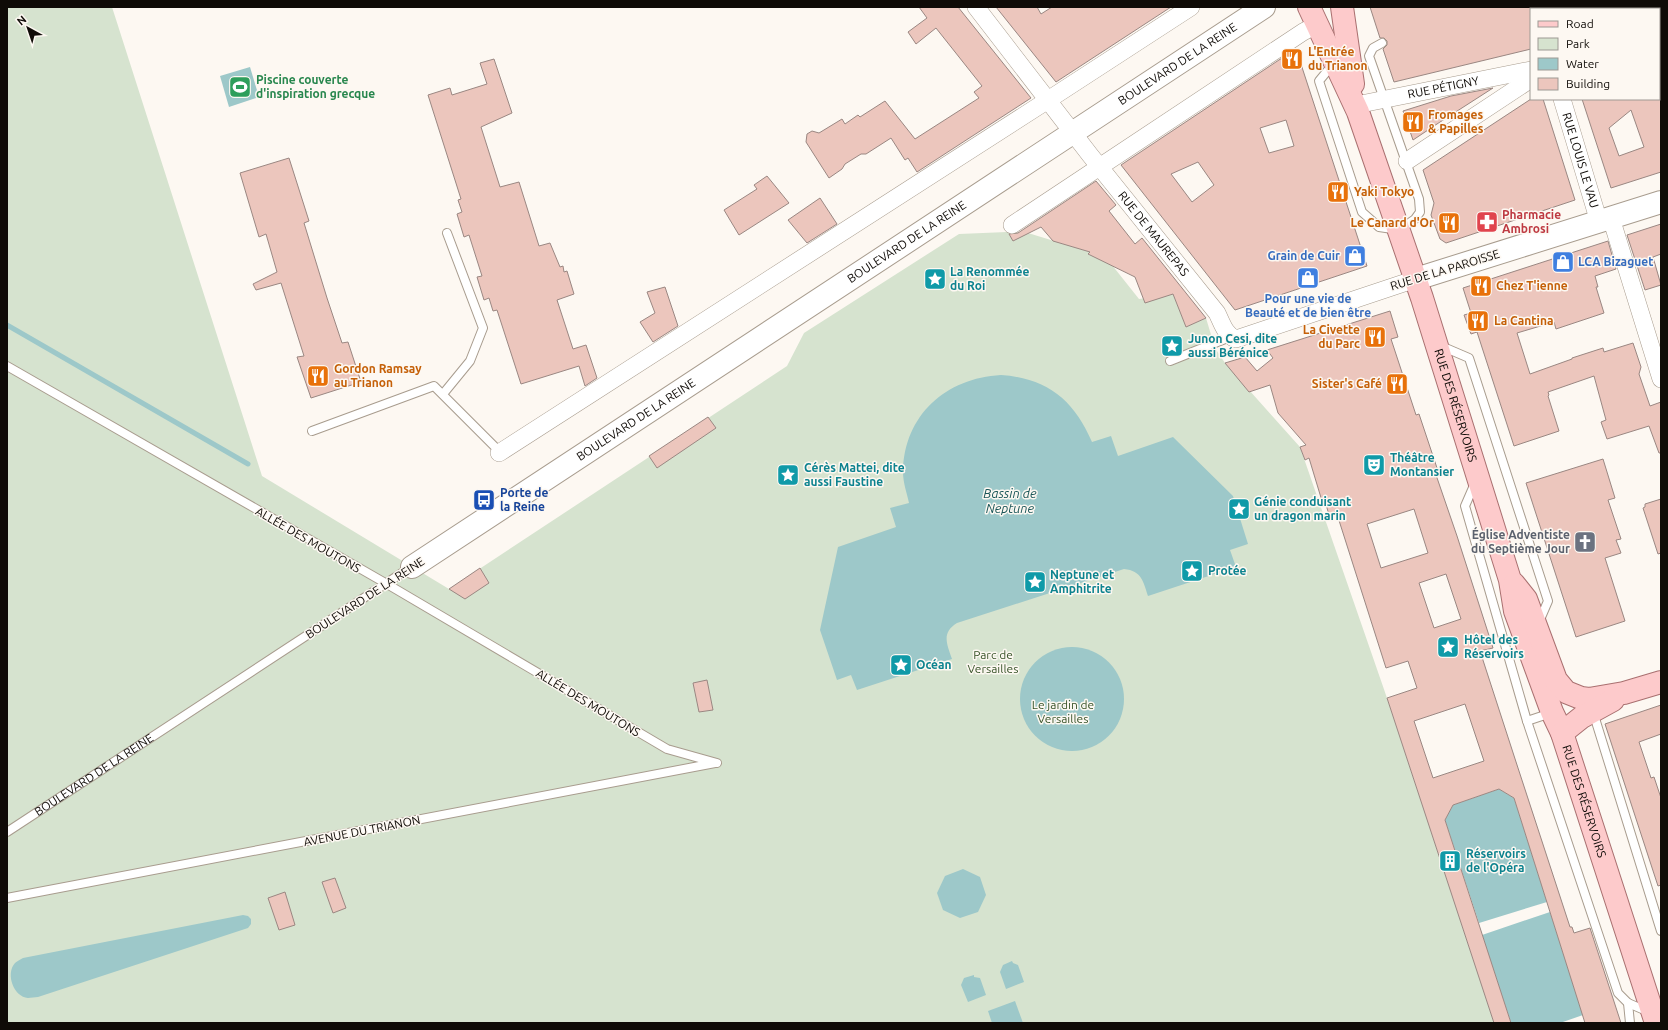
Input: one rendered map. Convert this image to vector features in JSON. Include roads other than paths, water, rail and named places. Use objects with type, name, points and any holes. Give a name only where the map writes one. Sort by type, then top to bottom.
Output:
[{"type":"main road","name":"RUE DES RÉSERVOIRS","points":[[1342,7],[1356,104]]},
{"type":"main road","name":"RUE DES RÉSERVOIRS","points":[[1314,16],[1356,104],[1416,279],[1510,580],[1515,611],[1552,712],[1562,733],[1654,1018]]},
{"type":"main road","name":"RUE DES RÉSERVOIRS","points":[[1510,580],[1526,598],[1556,680],[1566,692],[1595,705]]},
{"type":"main road","points":[[1562,733],[1595,705],[1624,693],[1661,682]]},
{"type":"street","name":"RUE DE MAUREPAS","points":[[976,7],[1074,134],[1217,312],[1230,337]]},
{"type":"street","points":[[498,450],[1048,100],[1191,7]]},
{"type":"street","name":"BOULEVARD DE LA REINE","points":[[412,567],[1074,134],[1264,7]]},
{"type":"street","points":[[1012,225],[1303,32],[1314,16]]},
{"type":"street","name":"RUE PÉTIGNY","points":[[1356,104],[1530,70]]},
{"type":"street","points":[[1407,162],[1530,81]]},
{"type":"street","name":"RUE LOUIS LE VAU","points":[[1562,100],[1661,379]]},
{"type":"street","name":"RUE DE LA PAROISSE","points":[[1230,337],[1236,338],[1416,279],[1661,202]]},
{"type":"lane","points":[[1335,61],[1319,81],[1362,212],[1379,227],[1399,230],[1415,219],[1420,212],[1419,199],[1369,56],[1373,48],[1382,43]]},
{"type":"lane","points":[[443,394],[470,361],[483,328],[447,233]]},
{"type":"lane","points":[[1170,362],[1230,337]]},
{"type":"lane","points":[[1437,344],[1469,358],[1548,601],[1537,626]]},
{"type":"lane","name":"ALLÉE DES MOUTONS","points":[[7,366],[386,584],[667,749],[717,763]]},
{"type":"lane","points":[[312,431],[434,386],[498,450]]},
{"type":"lane","points":[[1478,477],[1465,506],[1527,722],[1618,993],[1628,1003],[1654,1018]]},
{"type":"lane","name":"BOULEVARD DE LA REINE","points":[[7,832],[412,567]]},
{"type":"lane","points":[[1595,705],[1661,931]]},
{"type":"lane","points":[[1527,722],[1552,712]]},
{"type":"lane","name":"AVENUE DU TRIANON","points":[[7,898],[717,763]]},
{"type":"lane","points":[[1628,1003],[1630,1023]]},
{"type":"water","name":"Piscine couverte d'inspiration grecque","points":[[250,67],[259,97],[229,107],[220,76]]},
{"type":"water","name":"Bassin de Neptune","points":[[1001,375],[1032,381],[1045,386],[1057,394],[1077,414],[1092,442],[1111,436],[1118,456],[1173,437],[1233,496],[1248,544],[1230,550],[1236,567],[1148,596],[1143,581],[1138,574],[1124,569],[957,623],[952,627],[947,635],[947,644],[952,659],[857,690],[851,675],[837,680],[820,630],[838,547],[896,527],[890,508],[909,503],[903,476],[905,452],[911,433],[920,417],[932,403],[946,392],[963,383]]},
{"type":"water","points":[[1072,647],[1092,651],[1101,655],[1109,662],[1116,670],[1120,679],[1124,699],[1120,719],[1116,728],[1109,736],[1101,743],[1092,747],[1072,751],[1052,747],[1043,743],[1035,736],[1028,728],[1024,719],[1020,699],[1024,679],[1028,670],[1035,662],[1043,655],[1052,651]]},
{"type":"water","points":[[1499,789],[1514,798],[1547,902],[1479,923],[1445,820],[1453,805]]},
{"type":"water","points":[[963,869],[980,877],[986,895],[978,912],[960,918],[943,910],[937,893],[945,876]]},
{"type":"water","points":[[1550,912],[1583,1015],[1560,1023],[1511,1023],[1482,935]]},
{"type":"water","points":[[243,915],[248,916],[251,919],[251,924],[248,928],[38,997],[23,997],[12,984],[12,968],[16,962],[23,958]]},
{"type":"water","points":[[1012,961],[1018,965],[1024,982],[1006,989],[1000,972],[1003,965]]},
{"type":"water","points":[[974,975],[974,977],[980,978],[986,995],[968,1002],[961,985],[964,978]]},
{"type":"water","points":[[1015,1001],[1023,1023],[992,1023],[988,1011]]},
{"type":"waterway","points":[[7,325],[248,464]]},
{"type":"place","name":"L'Entrée du Trianon","points":[[1292,59]]},
{"type":"place","name":"Piscine couverte d'inspiration grecque","points":[[240,87]]},
{"type":"place","name":"Fromages & Papilles","points":[[1413,122]]},
{"type":"place","name":"Yaki Tokyo","points":[[1338,192]]},
{"type":"place","name":"Pharmacie Ambrosi","points":[[1487,222]]},
{"type":"place","name":"Le Canard d'Or","points":[[1449,223]]},
{"type":"place","name":"Grain de Cuir","points":[[1355,256]]},
{"type":"place","name":"LCA Bizaguet","points":[[1563,262]]},
{"type":"place","name":"Pour une vie de Beauté et de bien être","points":[[1308,278]]},
{"type":"place","name":"La Renommée du Roi","points":[[935,279]]},
{"type":"place","name":"Chez T'ienne","points":[[1481,286]]},
{"type":"place","name":"La Cantina","points":[[1478,321]]},
{"type":"place","name":"La Civette du Parc","points":[[1375,337]]},
{"type":"place","name":"Junon Cesi, dite aussi Bérénice","points":[[1172,346]]},
{"type":"place","name":"Gordon Ramsay au Trianon","points":[[318,376]]},
{"type":"place","name":"Sister's Café","points":[[1397,384]]},
{"type":"place","name":"Théâtre Montansier","points":[[1374,465]]},
{"type":"place","name":"Cérès Mattei, dite aussi Faustine","points":[[788,475]]},
{"type":"place","name":"Porte de la Reine","points":[[484,500]]},
{"type":"place","name":"Génie conduisant un dragon marin","points":[[1239,509]]},
{"type":"place","name":"Église Adventiste du Septième Jour","points":[[1585,542]]},
{"type":"place","name":"Protée","points":[[1192,571]]},
{"type":"place","name":"Neptune et Amphitrite","points":[[1035,582]]},
{"type":"place","name":"Hôtel des Réservoirs","points":[[1448,647]]},
{"type":"place","name":"Océan","points":[[901,665]]},
{"type":"place","name":"Réservoirs de l'Opéra","points":[[1450,861]]},
{"type":"park label","name":"Parc de Versailles","points":[[993,662]]},
{"type":"park label","name":"Le jardin de Versailles","points":[[1063,712]]}]
